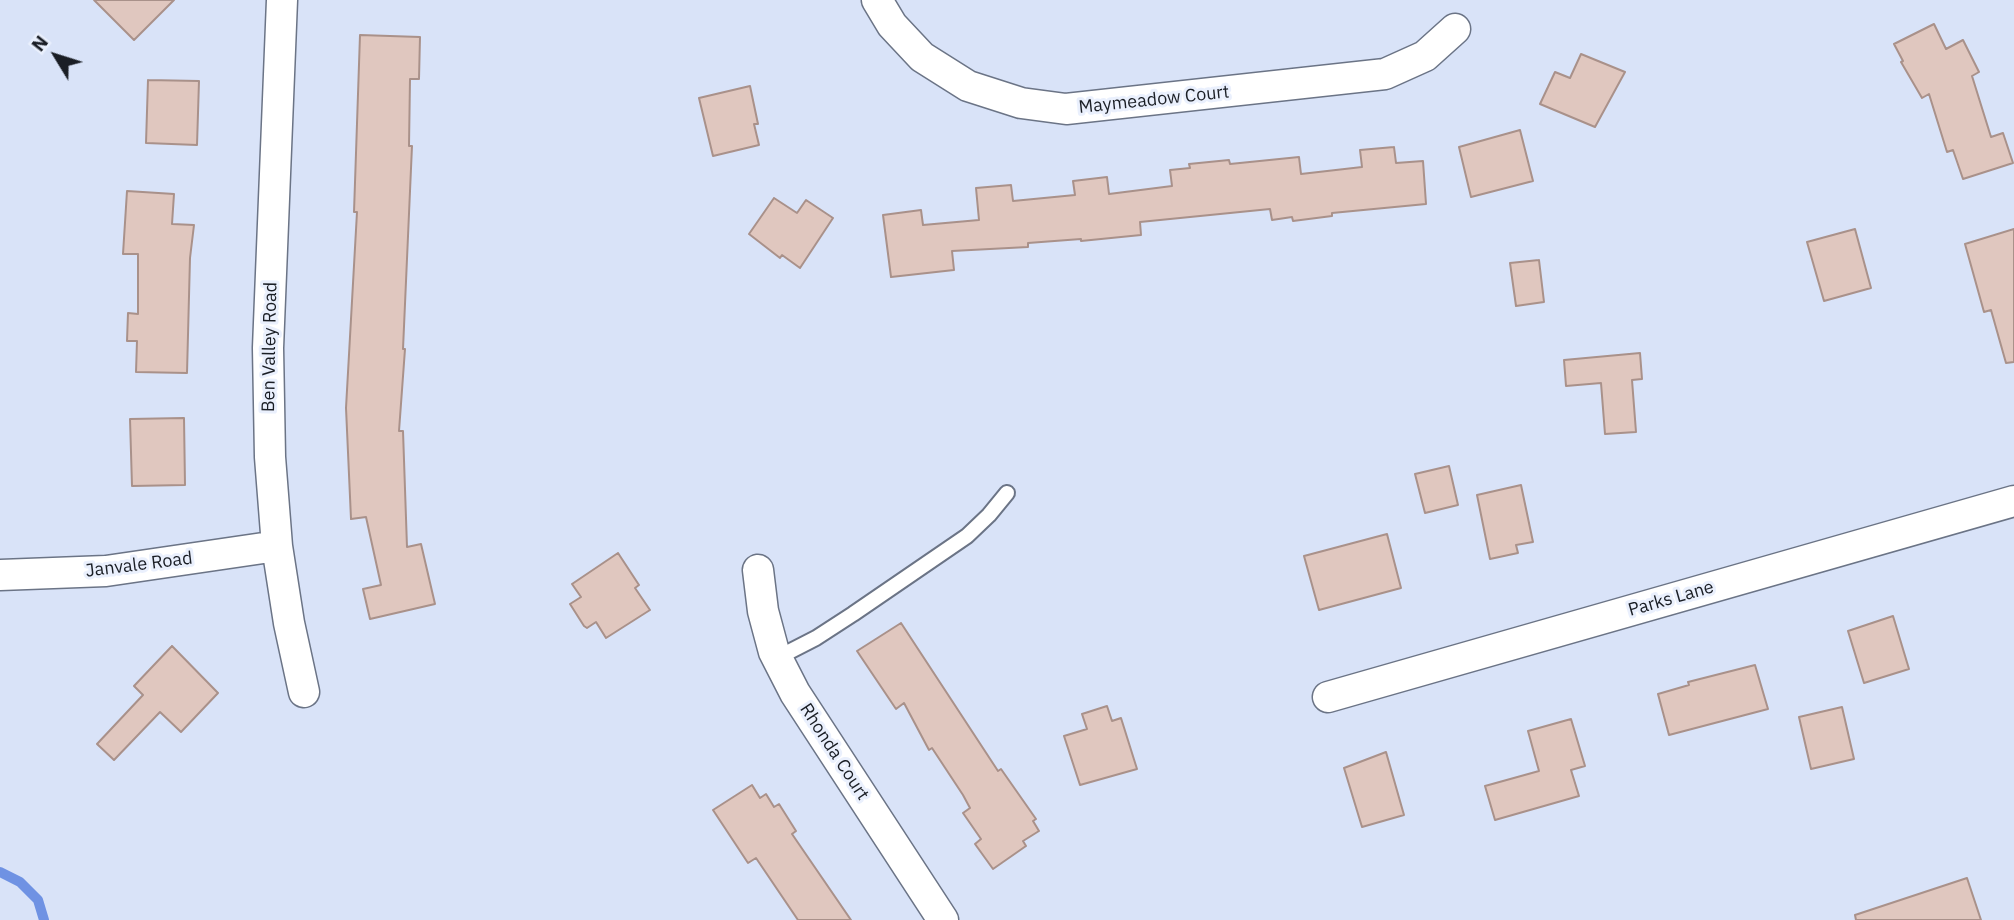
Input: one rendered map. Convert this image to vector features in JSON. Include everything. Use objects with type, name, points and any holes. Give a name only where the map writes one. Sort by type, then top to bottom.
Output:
[{"type":"street","name":"Ben Valley Road","points":[[282,0],[268,348],[270,457],[277,546],[289,623],[304,692]]},
{"type":"street","name":"Maymeadow Court","points":[[877,0],[892,25],[922,57],[968,86],[1021,103],[1066,109],[1385,74],[1425,56],[1455,29]]},
{"type":"street","name":"Parks Lane","points":[[1328,696],[2014,501]]},
{"type":"street","name":"Janvale Road","points":[[0,575],[106,571],[277,546]]},
{"type":"street","name":"Rhonda Court","points":[[758,570],[763,611],[777,658],[795,693],[943,920]]},
{"type":"lane","points":[[777,658],[816,638],[967,536],[1007,493]]},
{"type":"building","points":[[94,0],[174,0],[134,40]]},
{"type":"building","points":[[1934,24],[1946,49],[1963,40],[1979,72],[1972,76],[1991,137],[2003,133],[2013,163],[1963,179],[1953,150],[1947,152],[1929,94],[1922,98],[1894,44]]},
{"type":"building","points":[[360,35],[420,37],[419,79],[410,79],[409,146],[412,146],[405,349],[399,431],[403,431],[407,547],[421,544],[435,604],[370,619],[363,589],[381,585],[366,517],[351,519],[346,408],[357,212],[354,212]]},
{"type":"building","points":[[1581,54],[1625,72],[1595,127],[1540,104],[1555,72],[1570,78]]},
{"type":"building","points":[[148,80],[199,81],[197,145],[146,143]]},
{"type":"building","points":[[750,86],[758,124],[754,124],[759,145],[713,156],[699,98]]},
{"type":"building","points":[[1520,130],[1533,181],[1471,197],[1459,147]]},
{"type":"building","points":[[1394,147],[1396,163],[1423,161],[1426,204],[1332,213],[1332,216],[1293,221],[1292,217],[1272,220],[1270,209],[1140,222],[1141,235],[1028,243],[1028,247],[952,251],[954,270],[891,277],[883,215],[921,210],[923,225],[979,220],[976,188],[1011,185],[1013,201],[1075,195],[1073,181],[1107,177],[1109,194],[1172,186],[1170,170],[1190,168],[1189,164],[1229,160],[1230,164],[1299,157],[1301,174],[1362,167],[1360,150]]},
{"type":"building","points":[[127,191],[174,194],[172,224],[194,225],[190,258],[187,373],[136,372],[137,341],[127,341],[128,313],[138,314],[138,254],[123,254]]},
{"type":"building","points":[[774,198],[797,213],[806,200],[833,218],[800,268],[782,255],[780,258],[749,234]]},
{"type":"building","points":[[1855,229],[1871,288],[1824,301],[1807,242]]},
{"type":"building","points":[[2014,229],[2014,362],[2006,363],[1991,310],[1984,312],[1965,244]]},
{"type":"building","points":[[1539,260],[1544,302],[1516,306],[1510,263]]},
{"type":"building","points":[[1640,353],[1642,379],[1632,380],[1636,432],[1605,434],[1601,383],[1566,386],[1564,360]]},
{"type":"building","points":[[184,418],[185,485],[132,486],[130,419]]},
{"type":"building","points":[[1449,466],[1458,505],[1425,513],[1415,474]]},
{"type":"building","points":[[1521,485],[1533,542],[1516,545],[1518,553],[1490,559],[1477,495]]},
{"type":"building","points":[[1387,534],[1401,588],[1319,610],[1304,556]]},
{"type":"building","points":[[618,553],[639,585],[635,588],[650,610],[606,638],[596,622],[587,628],[584,626],[570,604],[581,597],[572,584]]},
{"type":"building","points":[[1893,616],[1909,669],[1864,683],[1848,631]]},
{"type":"building","points":[[901,623],[998,771],[1001,769],[1036,819],[1033,821],[1039,831],[1023,841],[1026,846],[993,869],[975,844],[981,839],[963,813],[970,808],[963,795],[932,748],[929,750],[904,703],[896,709],[857,651]]},
{"type":"building","points":[[172,646],[218,693],[181,732],[160,712],[114,760],[97,744],[143,695],[134,686]]},
{"type":"building","points":[[1755,665],[1768,709],[1669,735],[1658,694],[1689,685],[1688,682]]},
{"type":"building","points":[[1107,706],[1112,721],[1121,718],[1137,769],[1080,785],[1064,736],[1087,729],[1082,714]]},
{"type":"building","points":[[1842,707],[1854,759],[1811,769],[1799,717]]},
{"type":"building","points":[[1571,719],[1585,766],[1571,770],[1579,796],[1495,820],[1485,786],[1539,771],[1528,731]]},
{"type":"building","points":[[1386,752],[1404,815],[1362,827],[1344,768]]},
{"type":"building","points":[[752,785],[760,798],[766,794],[774,807],[779,804],[796,831],[792,834],[851,920],[798,920],[756,858],[748,863],[713,810]]},
{"type":"building","points":[[1967,878],[1981,920],[1856,920],[1855,915]]},
{"type":"waterway","points":[[0,872],[20,882],[38,900],[44,920]]}]
